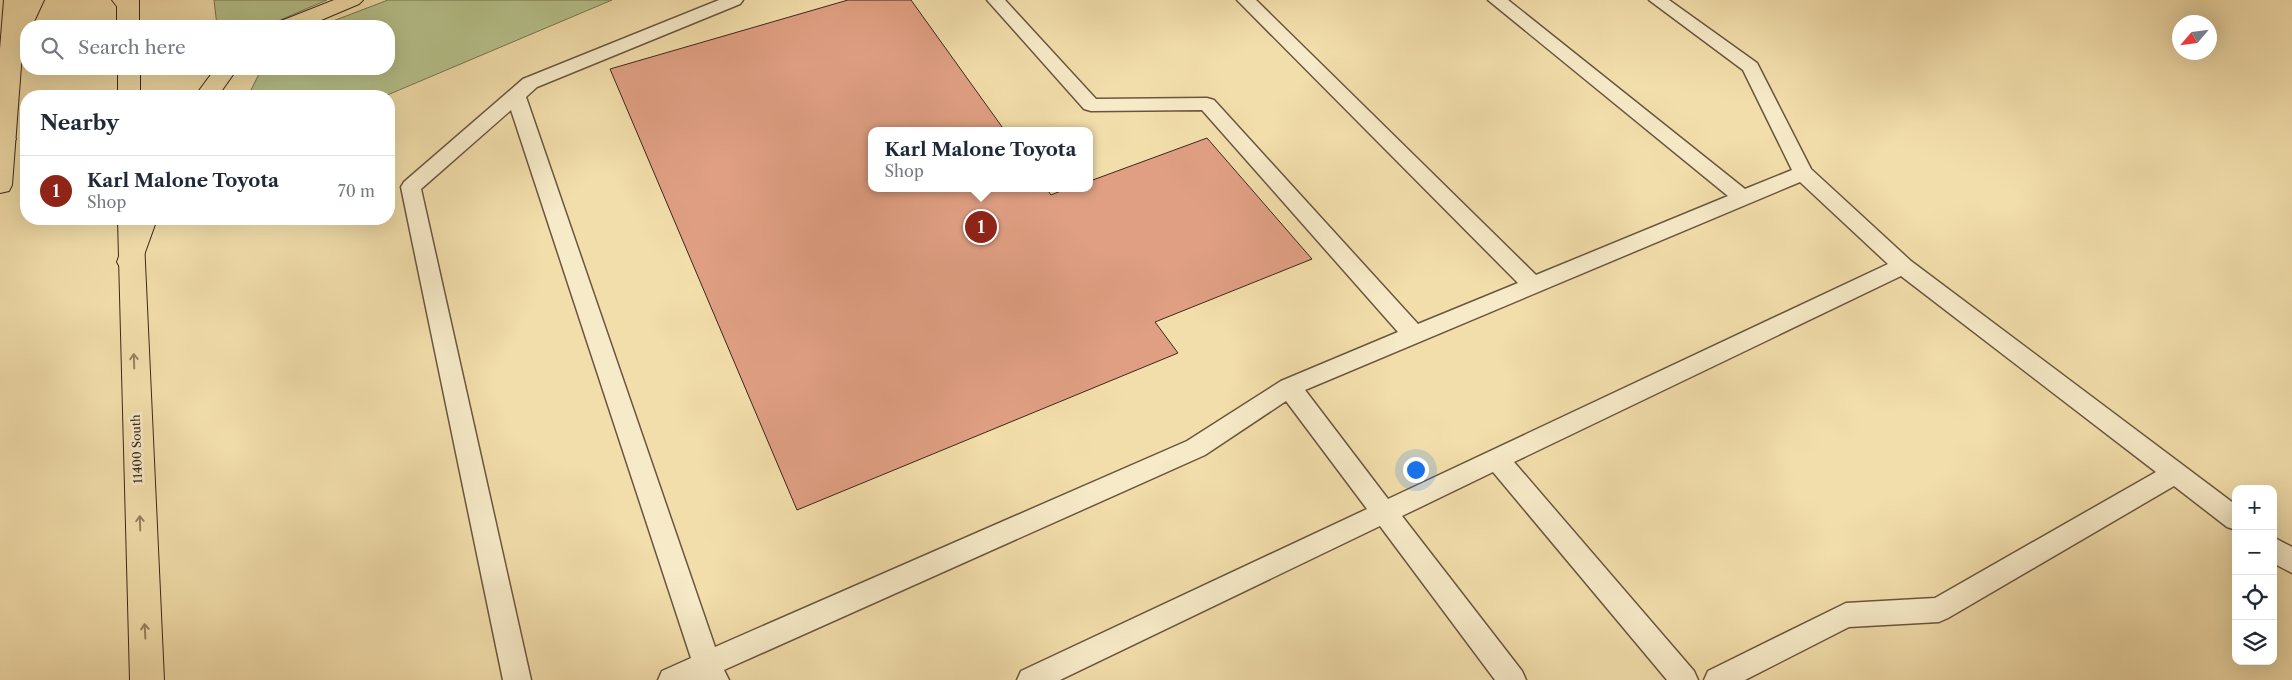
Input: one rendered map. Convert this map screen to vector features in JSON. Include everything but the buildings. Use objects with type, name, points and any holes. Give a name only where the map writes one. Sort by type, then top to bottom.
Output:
[{"type":"main road","points":[[0,185],[2,140],[16,0]]},
{"type":"main road","points":[[25,20],[34,0]]},
{"type":"main road","points":[[303,20],[352,0]]},
{"type":"main road","points":[[11,50],[20,30]]},
{"type":"main road","points":[[128,75],[129,90]]},
{"type":"main road","points":[[210,90],[222,75]]},
{"type":"main road","name":"11400 South","points":[[130,225],[147,680]]},
{"type":"main road","points":[[130,262],[142,225]]},
{"type":"lane","points":[[517,680],[411,187],[530,83],[734,0]]},
{"type":"lane","points":[[996,0],[1091,105],[1207,104],[1414,335]]},
{"type":"lane","points":[[1246,0],[1533,285]]},
{"type":"lane","points":[[1497,0],[1743,198]]},
{"type":"lane","points":[[1658,0],[1751,67],[1803,173],[1903,266],[2232,516]]},
{"type":"lane","points":[[516,96],[711,672]]},
{"type":"lane","points":[[672,680],[711,672],[1196,448],[1289,387],[1803,173]]},
{"type":"lane","points":[[1031,680],[1385,514],[1903,266]]},
{"type":"lane","points":[[1289,387],[1512,680]]},
{"type":"lane","points":[[1498,460],[1684,680]]},
{"type":"lane","points":[[1718,680],[1846,615],[1938,610],[2176,473]]},
{"type":"lane","points":[[2277,551],[2292,562]]},
{"type":"green space","points":[[214,0],[327,0],[280,20],[216,20]]},
{"type":"green space","points":[[388,0],[612,0],[395,92],[395,90],[251,90],[258,75],[395,75],[395,20],[336,20]]},
{"type":"place","name":"Karl Malone Toyota","points":[[981,227]]}]
